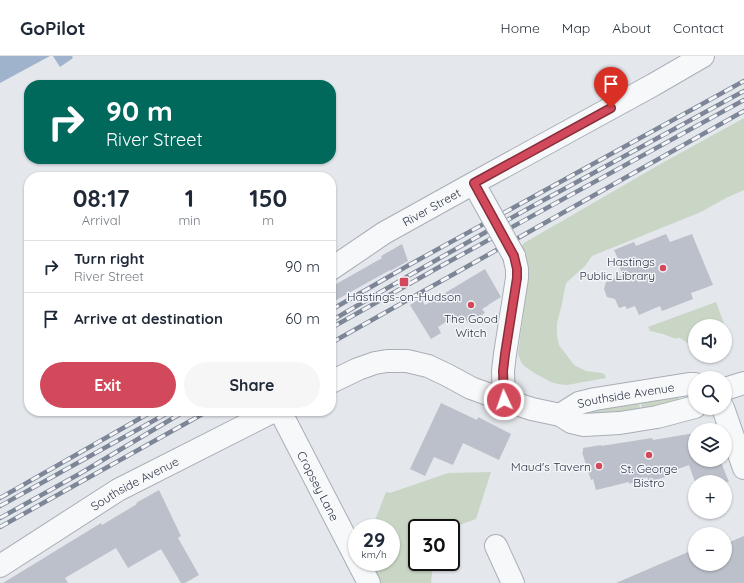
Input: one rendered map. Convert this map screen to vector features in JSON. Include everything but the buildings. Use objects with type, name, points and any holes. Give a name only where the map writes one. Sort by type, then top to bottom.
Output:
[{"type":"street","name":"River Street","points":[[336,266],[384,233],[476,188],[702,56]]},
{"type":"street","points":[[476,188],[514,256],[517,269],[517,278],[503,371],[504,400]]},
{"type":"street","name":"Southside Avenue","points":[[336,380],[375,362],[407,361],[428,366],[471,388],[532,409],[560,415],[571,422],[584,426],[627,422],[657,417],[688,409]]},
{"type":"street","points":[[732,387],[744,383]]},
{"type":"street","name":"Southside Avenue","points":[[560,415],[579,403],[595,398],[688,384]]},
{"type":"street","points":[[725,415],[744,468]]},
{"type":"street","name":"Southside Avenue","points":[[0,566],[118,490],[264,416]]},
{"type":"street","name":"Cropsey Lane","points":[[283,416],[348,542]]},
{"type":"street","points":[[496,546],[513,583]]},
{"type":"street","name":"Cropsey Lane","points":[[363,571],[369,583]]},
{"type":"green space","points":[[744,118],[744,190],[701,212],[592,256],[585,266],[566,283],[557,323],[559,345],[574,365],[586,371],[602,373],[606,378],[567,385],[558,384],[551,382],[524,366],[518,354],[528,277],[527,264],[522,246],[524,243],[664,162]]},
{"type":"green space","points":[[716,302],[722,319],[688,319],[688,343],[680,338],[676,339],[650,331],[648,327]]},
{"type":"green space","points":[[678,396],[679,402],[642,409],[641,403]]},
{"type":"green space","points":[[639,403],[640,409],[588,418],[583,414],[584,412],[588,411]]},
{"type":"green space","points":[[491,472],[476,519],[460,525],[460,519],[408,519],[408,571],[432,571],[431,583],[377,583],[371,571],[400,571],[400,519],[376,519],[386,492],[390,493],[448,473]]},
{"type":"water","points":[[0,56],[50,56],[0,83]]},
{"type":"water","points":[[53,56],[72,56],[73,58],[60,67]]},
{"type":"railway","points":[[336,307],[409,265],[744,81]]},
{"type":"railway","points":[[336,318],[506,221],[744,91]]},
{"type":"railway","points":[[336,325],[744,100]]},
{"type":"railway","points":[[336,340],[744,111]]},
{"type":"railway","points":[[0,498],[144,416]]},
{"type":"railway","points":[[0,506],[162,416]]},
{"type":"railway","points":[[0,518],[81,473],[177,416]]},
{"type":"railway","points":[[0,527],[199,416]]},
{"type":"place","name":"Hastings Public Library","points":[[663,268]]},
{"type":"place","name":"Hastings-on-Hudson","points":[[404,282]]},
{"type":"place","name":"The Good Witch","points":[[471,305]]},
{"type":"place","name":"St. George Bistro","points":[[649,455]]},
{"type":"place","name":"Maud's Tavern","points":[[599,466]]},
{"type":"route","points":[[504,400],[503,371],[517,278],[517,269],[514,256],[474,183],[611,108]]}]
